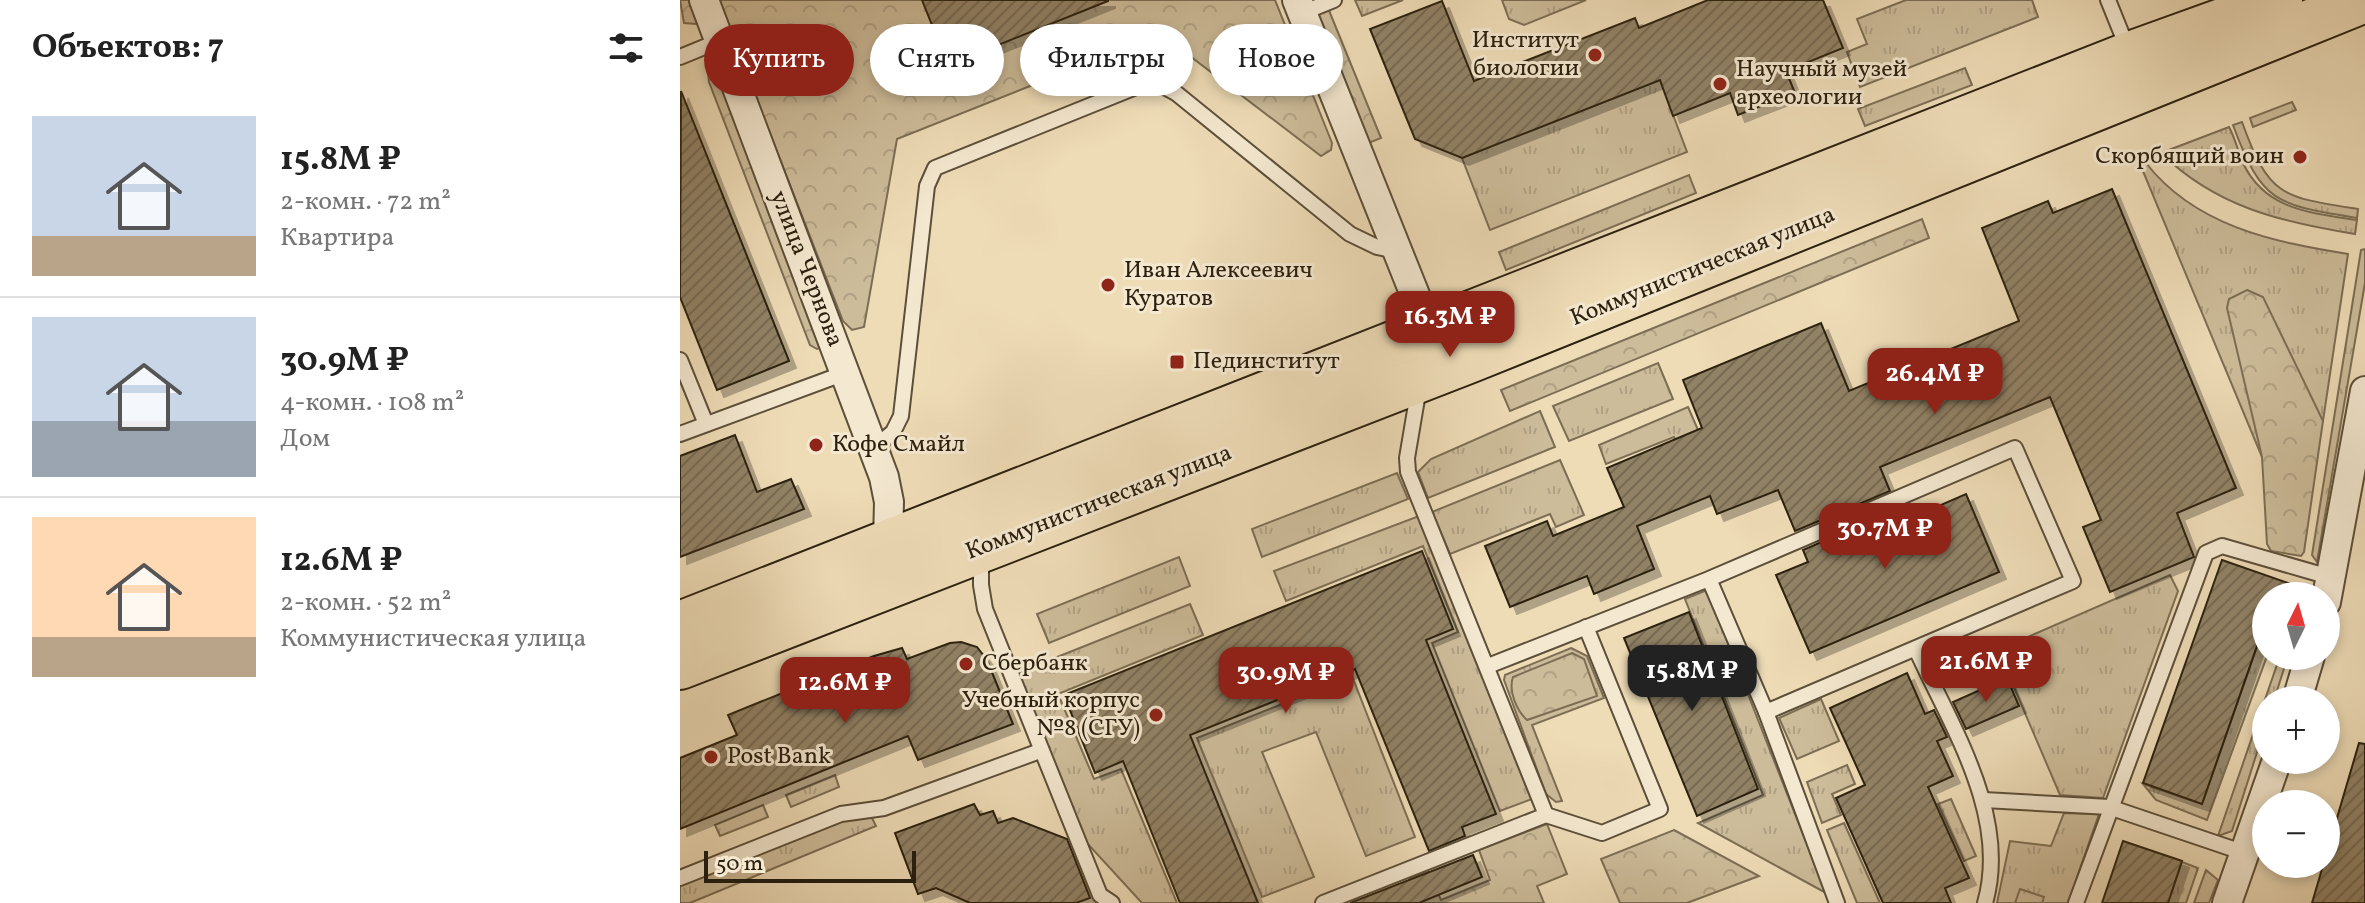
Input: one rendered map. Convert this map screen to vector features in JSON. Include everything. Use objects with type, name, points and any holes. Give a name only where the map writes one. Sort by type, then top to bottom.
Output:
[{"type":"main road","name":"Коммунистическая улица","points":[[680,667],[983,547],[1398,365],[1429,330],[2130,54],[2280,0]]},
{"type":"main road","name":"Коммунистическая улица","points":[[680,624],[888,541],[1398,365],[2360,8]]},
{"type":"street","name":"улица Чернова","points":[[704,0],[713,24]]},
{"type":"street","points":[[1300,6],[1429,330]]},
{"type":"street","name":"улица Чернова","points":[[740,96],[874,448],[889,502],[888,541]]},
{"type":"street","points":[[2331,582],[2365,391]]},
{"type":"street","points":[[2227,903],[2272,774]]},
{"type":"lane","points":[[1300,6],[1334,0]]},
{"type":"lane","points":[[2108,0],[2130,54]]},
{"type":"lane","points":[[680,57],[704,47]]},
{"type":"lane","points":[[874,448],[893,432],[901,416],[927,186],[935,168],[1141,85],[1159,84],[1176,93],[1350,234],[1377,247],[1397,251]]},
{"type":"lane","points":[[680,360],[706,424]]},
{"type":"lane","points":[[1398,365],[1408,472],[1546,815]]},
{"type":"lane","points":[[680,434],[845,373]]},
{"type":"lane","points":[[1488,666],[1709,579],[2015,448],[2073,581],[1766,712]]},
{"type":"lane","points":[[2076,903],[2109,807],[2206,553],[2222,546],[2310,582]]},
{"type":"lane","points":[[983,547],[981,585],[985,609],[1100,895],[1112,903]]},
{"type":"lane","points":[[1709,579],[1766,712],[1837,903]]},
{"type":"lane","points":[[1323,903],[1546,815],[1602,833],[1660,809],[1586,627]]},
{"type":"lane","points":[[1916,649],[1984,800],[1993,876],[1985,903]]},
{"type":"lane","points":[[680,878],[841,814],[884,808],[1040,751]]},
{"type":"lane","points":[[1984,800],[2109,807],[2245,853]]},
{"type":"green space","points":[[680,0],[693,0],[698,19],[696,24],[684,23]]},
{"type":"green space","points":[[718,0],[1275,0],[1285,24],[1209,24],[1209,71],[1193,58],[1193,24],[1020,24],[1020,90],[897,139],[864,327],[852,330],[843,321],[755,96],[854,96],[854,24],[727,24]]},
{"type":"green space","points":[[1355,0],[1403,0],[1362,16]]},
{"type":"green space","points":[[1502,0],[1586,0],[1524,25],[1509,19]]},
{"type":"green space","points":[[1906,0],[2032,0],[2038,17],[1860,87],[1847,52],[1867,44],[1857,19]]},
{"type":"green space","points":[[1328,8],[1335,24],[1316,24],[1312,15]]},
{"type":"green space","points":[[1343,45],[1381,138],[1366,144],[1343,89]]},
{"type":"green space","points":[[1965,68],[1972,85],[1865,126],[1858,109]]},
{"type":"green space","points":[[1660,80],[1687,152],[1490,230],[1462,158]]},
{"type":"green space","points":[[714,96],[727,96],[822,347],[817,349],[810,345]]},
{"type":"green space","points":[[1242,96],[1313,96],[1332,143],[1331,150],[1321,156]]},
{"type":"green space","points":[[2292,102],[2296,110],[2253,127],[2250,118]]},
{"type":"green space","points":[[2242,122],[2261,166],[2282,189],[2312,201],[2358,209],[2357,218],[2290,204],[2264,186],[2253,171],[2233,125]]},
{"type":"green space","points":[[2229,127],[2243,163],[2264,191],[2277,200],[2307,211],[2357,220],[2355,234],[2301,224],[2227,199],[2204,187],[2161,153]]},
{"type":"green space","points":[[2146,163],[2166,185],[2188,202],[2237,228],[2292,244],[2348,254],[2323,421],[2262,457],[2140,164]]},
{"type":"green space","points":[[1689,175],[1696,193],[1506,270],[1499,252]]},
{"type":"green space","points":[[1922,219],[1929,238],[1510,411],[1501,390]]},
{"type":"green space","points":[[2365,249],[2365,283],[2317,562],[2312,555],[2361,250]]},
{"type":"green space","points":[[2247,290],[2263,297],[2323,421],[2301,556],[2271,551],[2267,544],[2262,457],[2227,308],[2229,299]]},
{"type":"green space","points":[[1658,363],[1673,399],[1569,441],[1553,406]]},
{"type":"green space","points":[[1688,407],[1702,439],[1680,448],[1674,437],[1606,464],[1599,445]]},
{"type":"green space","points":[[1540,411],[1555,447],[1428,498],[1418,472],[1431,459]]},
{"type":"green space","points":[[1560,460],[1584,515],[1556,527],[1550,514],[1450,554],[1432,512]]},
{"type":"green space","points":[[1397,473],[1408,499],[1262,557],[1252,529]]},
{"type":"green space","points":[[1419,516],[1532,799],[1500,811],[1432,643],[1458,632],[1423,546],[1286,601],[1274,571]]},
{"type":"green space","points":[[1179,557],[1190,586],[1049,643],[1037,614]]},
{"type":"green space","points":[[2170,575],[2178,591],[2103,798],[2060,795],[1998,650]]},
{"type":"green space","points":[[1707,590],[1826,893],[1698,823],[1763,795],[1685,599]]},
{"type":"green space","points":[[1190,604],[1203,635],[1058,694],[1094,779],[1121,769],[1177,903],[1142,903],[1086,842],[1017,673]]},
{"type":"green space","points":[[1571,648],[1587,656],[1604,698],[1532,725],[1562,801],[1556,802],[1546,794],[1504,680],[1505,675]]},
{"type":"green space","points":[[1572,653],[1584,659],[1597,696],[1527,720],[1514,700],[1513,677]]},
{"type":"green space","points":[[2252,661],[2252,670],[2262,670],[2256,686],[2252,686],[2252,697],[2207,820],[2156,800],[2143,784],[2202,804]]},
{"type":"green space","points":[[2275,670],[2284,670],[2278,686],[2270,686]]},
{"type":"green space","points":[[1352,676],[1415,837],[1366,856],[1316,732],[1262,752],[1314,877],[1262,897],[1197,738]]},
{"type":"green space","points":[[1821,699],[1839,741],[1797,759],[1779,718]]},
{"type":"green space","points":[[2252,737],[2252,768],[2232,831],[2218,836]]},
{"type":"green space","points":[[1847,765],[1855,784],[1832,794],[1841,815],[1822,823],[1807,782]]},
{"type":"green space","points":[[835,775],[839,787],[791,807],[786,795]]},
{"type":"green space","points":[[1951,799],[1976,856],[1964,861],[1938,804]]},
{"type":"green space","points":[[763,805],[768,817],[720,836],[715,825]]},
{"type":"green space","points":[[2064,813],[2099,814],[2068,903],[1997,903],[2010,841],[2051,846]]},
{"type":"green space","points":[[871,816],[876,826],[690,903],[680,903],[680,884],[846,818]]},
{"type":"green space","points":[[1844,823],[1880,903],[1857,903],[1827,830]]},
{"type":"green space","points":[[1547,824],[1567,874],[1537,886],[1544,903],[1420,903],[1410,878],[1428,872],[1441,900],[1490,880],[1479,850]]},
{"type":"green space","points":[[1674,830],[1759,876],[1687,903],[1620,903],[1601,859]]},
{"type":"green space","points":[[2182,862],[2198,868],[2186,903],[2168,903]]},
{"type":"green space","points":[[2206,870],[2218,880],[2209,903],[2194,903]]},
{"type":"green space","points":[[2020,889],[2044,897],[2042,903],[2015,903]]},
{"type":"building","points":[[922,0],[1108,0],[1050,24],[1020,24],[1020,36],[1004,43],[1004,24],[932,24]]},
{"type":"building","points":[[1708,0],[1823,0],[1843,48],[1786,71],[1795,93],[1738,115],[1730,93],[1673,116],[1660,80],[1462,158],[1415,139],[1370,29],[1442,1],[1474,81],[1635,18],[1639,28]]},
{"type":"building","points":[[681,91],[789,361],[717,390],[680,297]]},
{"type":"building","points":[[2112,189],[2236,488],[2177,513],[2194,557],[2110,592],[2083,527],[2101,520],[2050,397],[1880,467],[1890,491],[1795,531],[1778,490],[1717,514],[1710,496],[1637,526],[1654,569],[1594,594],[1587,576],[1510,607],[1485,546],[1547,521],[1553,536],[1624,507],[1607,468],[1702,428],[1683,380],[1821,323],[1849,391],[2019,321],[1982,228],[2048,201],[2053,213]]},
{"type":"building","points":[[735,435],[757,492],[791,479],[804,509],[680,557],[680,456]]},
{"type":"building","points":[[1966,494],[1999,572],[1810,653],[1776,575],[1808,562],[1803,550],[1897,509],[1902,522]]},
{"type":"building","name":"Учебный корпус №8 (СГУ)","points":[[1422,551],[1453,629],[1426,640],[1496,814],[1462,827],[1465,836],[1429,851],[1355,669],[1190,735],[1258,903],[1180,903],[1123,761],[1095,773],[1064,695]]},
{"type":"building","points":[[2222,560],[2285,582],[2252,582],[2252,660],[2202,804],[2143,783]]},
{"type":"building","points":[[1689,612],[1758,789],[1697,816],[1624,638]]},
{"type":"building","points":[[961,642],[977,647],[987,660],[1013,724],[918,760],[908,736],[680,829],[680,758],[737,735],[728,715],[874,656],[902,648],[907,659]]},
{"type":"building","points":[[1907,673],[1925,714],[1934,710],[1947,737],[1937,741],[1953,776],[1928,787],[1969,878],[1945,888],[1951,903],[1883,903],[1836,798],[1865,785],[1830,708]]},
{"type":"building","points":[[2007,678],[2019,706],[1966,729],[1953,702]]},
{"type":"building","points":[[2359,743],[2365,744],[2365,903],[2312,903],[2319,878],[2340,878],[2340,808]]},
{"type":"building","points":[[974,804],[980,815],[993,811],[998,823],[1013,818],[1067,839],[1090,898],[1076,903],[970,903],[936,888],[918,894],[895,833]]},
{"type":"building","points":[[2123,841],[2182,861],[2168,903],[2102,903]]},
{"type":"building","points":[[1473,855],[1482,877],[1419,903],[1350,903]]},
{"type":"place","name":"Институт биологии","points":[[1595,55]]},
{"type":"place","name":"Научный музей археологии","points":[[1720,84]]},
{"type":"place","name":"Скорбящий воин","points":[[2300,157]]},
{"type":"place","name":"Иван Алексеевич Куратов","points":[[1108,285]]},
{"type":"place","name":"Пединститут","points":[[1177,362]]},
{"type":"place","name":"Кофе Смайл","points":[[816,445]]},
{"type":"place","name":"Сбербанк","points":[[966,664]]},
{"type":"place","name":"Учебный корпус №8 (СГУ)","points":[[1156,715]]},
{"type":"place","name":"Post Bank","points":[[711,757]]}]
